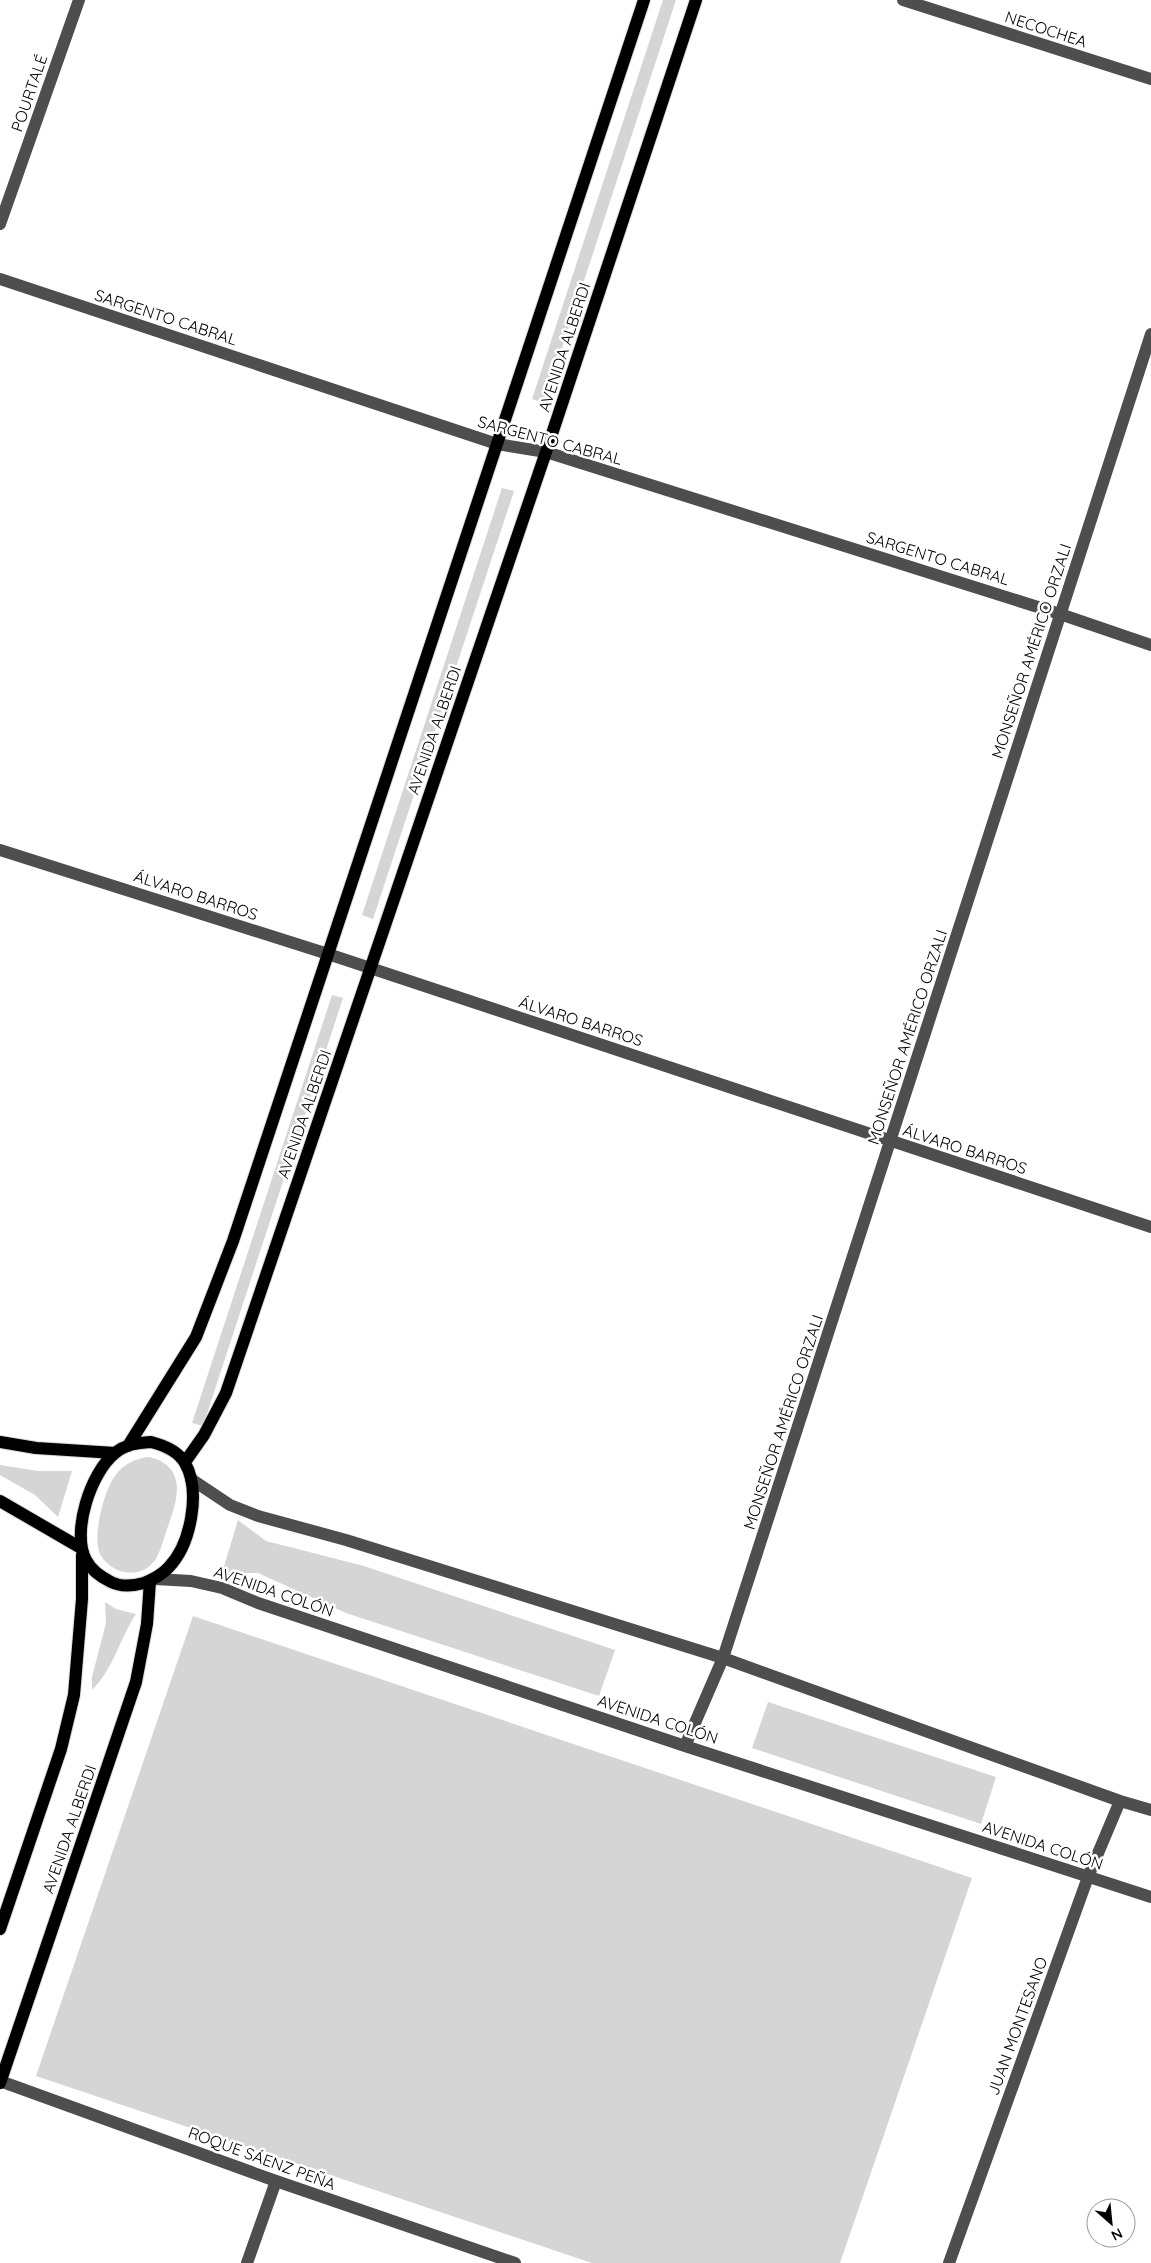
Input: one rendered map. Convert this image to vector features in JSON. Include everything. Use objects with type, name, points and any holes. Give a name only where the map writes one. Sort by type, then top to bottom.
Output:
[{"type":"main road","name":"AVENIDA ALBERDI","points":[[128,1446],[196,1337],[232,1241],[644,0]]},
{"type":"main road","name":"AVENIDA ALBERDI","points":[[184,1462],[204,1435],[226,1393],[546,452],[696,0]]},
{"type":"main road","points":[[0,1442],[36,1448],[115,1453]]},
{"type":"main road","points":[[151,1442],[164,1445],[184,1462],[191,1479],[194,1502],[182,1546],[171,1566],[152,1580],[138,1585],[118,1586],[104,1579],[89,1567],[82,1550],[80,1533],[85,1506],[102,1467],[115,1453],[128,1446],[133,1443],[151,1442]]},
{"type":"main road","points":[[0,1500],[82,1550]]},
{"type":"main road","name":"AVENIDA ALBERDI","points":[[0,1929],[61,1749],[74,1695],[82,1599],[82,1550]]},
{"type":"main road","name":"AVENIDA ALBERDI","points":[[0,2082],[136,1682],[147,1624],[152,1580]]},
{"type":"street","name":"POURTALÉ","points":[[0,224],[79,0]]},
{"type":"street","name":"NECOCHEA","points":[[903,0],[1151,79]]},
{"type":"street","name":"SARGENTO CABRAL","points":[[0,279],[496,444],[546,452],[1060,614],[1151,645]]},
{"type":"street","name":"MONSEÑOR AMÉRICO ORZALI","points":[[686,1746],[723,1658],[1151,334]]},
{"type":"street","name":"ÁLVARO BARROS","points":[[0,850],[371,968],[1151,1227]]},
{"type":"street","points":[[191,1479],[230,1505],[258,1516],[346,1540],[723,1658],[1151,1810]]},
{"type":"street","name":"AVENIDA COLÓN","points":[[152,1580],[191,1581],[222,1588],[258,1603],[686,1746],[1151,1897]]},
{"type":"street","name":"JUAN MONTESANO","points":[[949,2263],[1088,1877],[1120,1800]]},
{"type":"street","name":"ROQUE SÁENZ PEÑA","points":[[0,2082],[276,2181],[515,2263]]},
{"type":"street","points":[[247,2263],[276,2181]]},
{"type":"shaded area","points":[[663,0],[676,0],[544,403],[532,399]]},
{"type":"shaded area","points":[[502,488],[514,491],[373,919],[362,915]]},
{"type":"shaded area","points":[[332,995],[343,998],[203,1426],[192,1423]]},
{"type":"shaded area","points":[[150,1457],[162,1462],[171,1469],[177,1487],[176,1497],[157,1557],[145,1569],[129,1573],[113,1568],[101,1556],[97,1539],[100,1515],[107,1492],[115,1476],[122,1468],[135,1460]]},
{"type":"shaded area","points":[[0,1465],[38,1471],[72,1471],[58,1517],[35,1495],[0,1475]]},
{"type":"shaded area","points":[[238,1520],[266,1541],[364,1566],[615,1650],[599,1696],[346,1613],[258,1573],[222,1573]]},
{"type":"shaded area","points":[[105,1602],[116,1609],[136,1614],[111,1663],[92,1690],[92,1677],[106,1623]]},
{"type":"shaded area","points":[[193,1616],[972,1878],[840,2263],[592,2263],[36,2076]]},
{"type":"shaded area","points":[[768,1702],[996,1777],[981,1824],[752,1748]]}]
